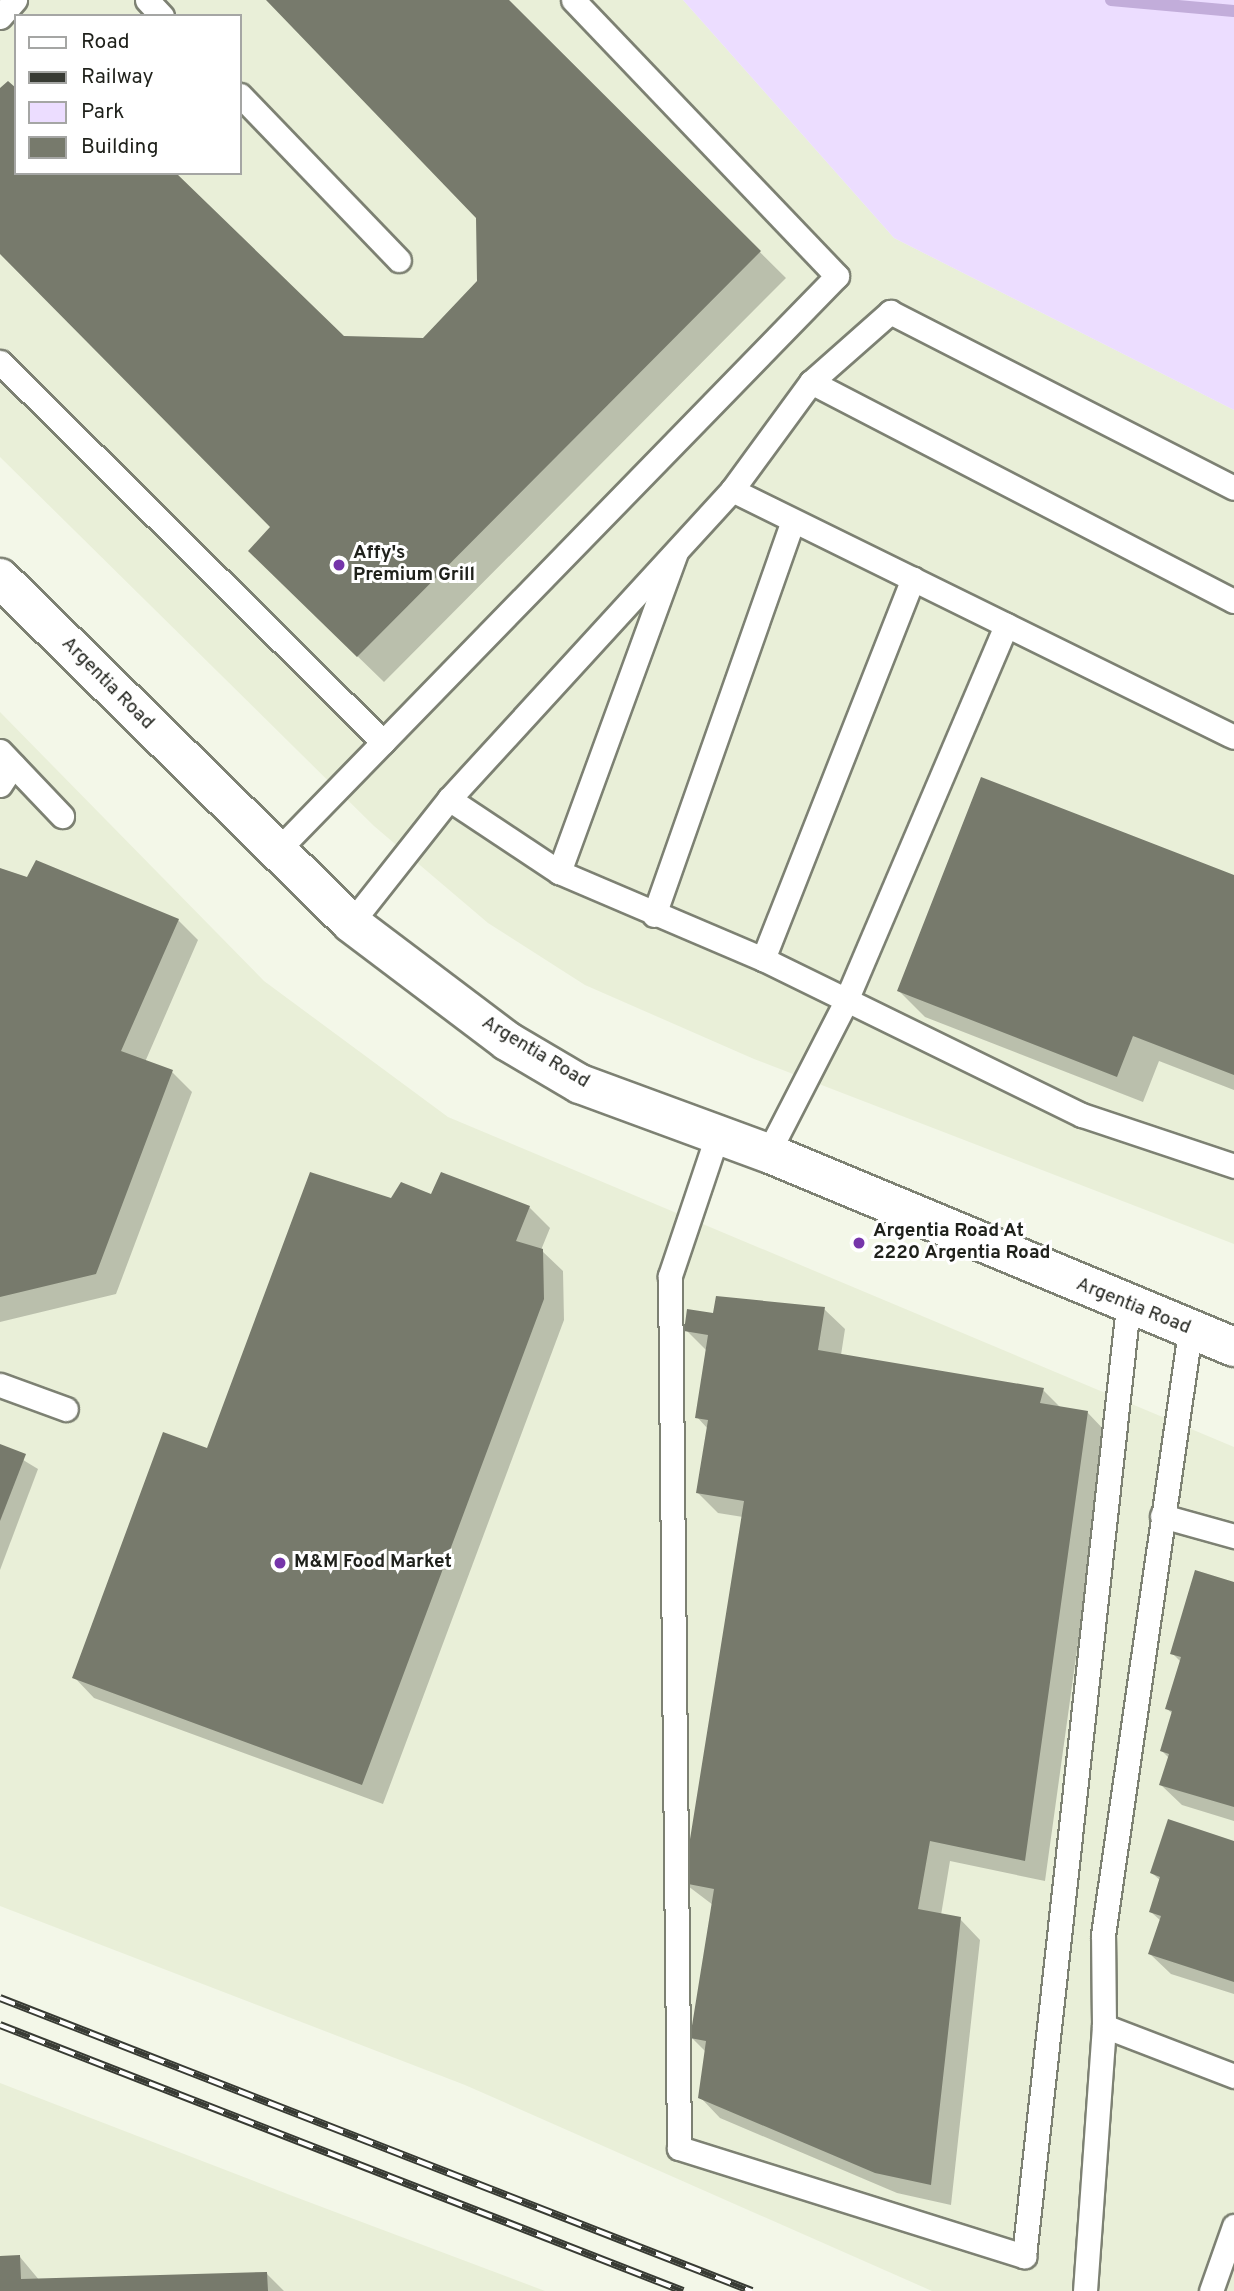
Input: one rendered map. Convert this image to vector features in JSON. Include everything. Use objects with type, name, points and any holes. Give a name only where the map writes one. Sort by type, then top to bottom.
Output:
[{"type":"street","name":"Argentia Road","points":[[0,578],[351,923],[549,1066],[717,1136],[768,1153],[1128,1306],[1234,1347]]},
{"type":"lane","points":[[0,16],[15,0]]},
{"type":"lane","points":[[147,0],[160,14]]},
{"type":"lane","points":[[276,852],[837,276],[573,0]]},
{"type":"lane","points":[[242,97],[399,260]]},
{"type":"lane","points":[[351,923],[449,799],[681,539],[732,490],[811,382],[890,312],[1234,488]]},
{"type":"lane","points":[[0,362],[383,742]]},
{"type":"lane","points":[[811,382],[1234,600]]},
{"type":"lane","points":[[732,490],[792,524],[913,578],[1234,737]]},
{"type":"lane","points":[[654,915],[792,524]]},
{"type":"lane","points":[[559,872],[681,539]]},
{"type":"lane","points":[[763,959],[913,578]]},
{"type":"lane","points":[[768,1153],[845,1003],[1006,625]]},
{"type":"lane","points":[[0,785],[7,758]]},
{"type":"lane","points":[[7,758],[62,816]]},
{"type":"lane","points":[[449,799],[559,872],[654,915],[763,959],[845,1003],[1083,1115],[1234,1166]]},
{"type":"lane","points":[[717,1136],[670,1276],[679,2148],[1024,2256],[1128,1306]]},
{"type":"lane","points":[[1085,2291],[1104,2026],[1103,1935],[1190,1331]]},
{"type":"lane","points":[[0,1385],[66,1409]]},
{"type":"lane","points":[[1162,1516],[1234,1536]]},
{"type":"lane","points":[[1104,2026],[1234,2076]]},
{"type":"lane","points":[[1211,2291],[1234,2226]]},
{"type":"shaded area","points":[[0,0],[683,0],[894,238],[1234,410],[1234,1244],[754,1059],[585,985],[488,923],[374,826],[0,457]]},
{"type":"shaded area","points":[[0,712],[264,981],[448,1117],[1234,1447],[1234,2291],[932,2291],[465,2085],[0,1906]]},
{"type":"shaded area","points":[[0,2083],[290,2195],[545,2291],[0,2291]]},
{"type":"green space","points":[[683,0],[1234,0],[1234,410],[894,238]]},
{"type":"building","points":[[266,0],[509,0],[761,251],[357,657],[248,551],[270,527],[0,254],[0,88],[8,81],[14,86],[14,175],[178,175],[344,336],[423,338],[477,281],[476,218]]},
{"type":"building","points":[[981,777],[1234,875],[1234,1075],[1133,1036],[1117,1077],[897,991]]},
{"type":"building","points":[[36,860],[179,919],[121,1051],[173,1070],[96,1274],[0,1297],[0,868],[27,877]]},
{"type":"building","name":"M&M Food Market","points":[[310,1172],[391,1198],[401,1182],[431,1194],[441,1172],[530,1206],[516,1241],[543,1249],[544,1299],[362,1785],[72,1678],[163,1432],[207,1448]]},
{"type":"building","points":[[716,1296],[825,1307],[818,1350],[1044,1388],[1040,1403],[1088,1411],[1025,1861],[930,1841],[918,1909],[961,1917],[931,2185],[875,2173],[698,2098],[706,2041],[690,2038],[714,1889],[683,1883],[744,1501],[696,1493],[708,1420],[695,1418],[708,1335],[684,1331],[687,1309],[713,1313]]},
{"type":"building","points":[[0,1444],[26,1454],[0,1521]]},
{"type":"building","points":[[1195,1570],[1234,1582],[1234,1807],[1159,1785],[1169,1754],[1160,1751],[1172,1711],[1165,1709],[1181,1657],[1170,1654]]},
{"type":"building","points":[[1168,1819],[1234,1841],[1234,1982],[1148,1954],[1161,1916],[1149,1912],[1160,1877],[1150,1873]]},
{"type":"building","points":[[20,2255],[21,2279],[267,2272],[268,2291],[0,2291],[0,2256]]},
{"type":"waterway","points":[[1111,0],[1234,11]]},
{"type":"railway","points":[[0,1998],[752,2291]]},
{"type":"railway","points":[[0,2025],[683,2291]]},
{"type":"place","name":"Affy's Premium Grill","points":[[339,565]]},
{"type":"place","name":"Argentia Road At 2220 Argentia Road","points":[[859,1243]]},
{"type":"place","name":"M&M Food Market","points":[[280,1563]]}]
